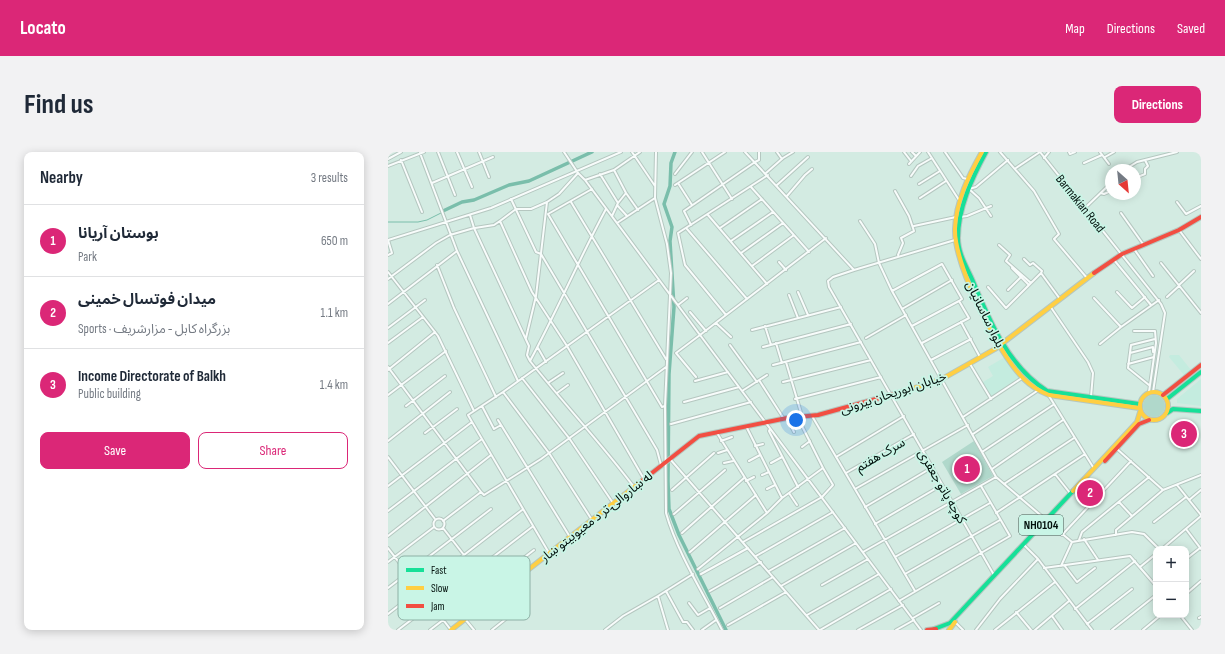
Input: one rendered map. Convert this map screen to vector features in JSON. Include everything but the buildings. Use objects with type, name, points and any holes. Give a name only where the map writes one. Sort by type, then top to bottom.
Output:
[{"type":"main road","name":"بلوار ساسانیان","points":[[982,152],[967,179],[960,201],[956,239],[1001,344],[1023,378],[1037,391],[1048,395],[1140,408]]},
{"type":"main road","name":"بلوار ساسانیان","points":[[959,217],[975,171],[986,152]]},
{"type":"main road","name":"خیابان ابوریحان بیرونی","points":[[666,462],[699,436],[785,418],[812,416],[891,396],[942,379],[1001,344],[1087,278],[1122,254],[1179,230],[1201,217]]},
{"type":"main road","name":"بلوار ساسانیان","points":[[1001,344],[1026,375],[1038,387],[1047,391],[1091,397],[1140,408]]},
{"type":"main road","points":[[1163,395],[1201,365]]},
{"type":"main road","points":[[1167,413],[1167,401],[1201,372]]},
{"type":"main road","name":"NH0104","points":[[1047,521],[1137,422],[1144,396],[1151,392],[1163,395],[1173,406],[1201,410]]},
{"type":"main road","points":[[1140,408],[1149,420]]},
{"type":"main road","name":"NH0104","points":[[927,630],[937,629],[950,623],[1139,424],[1149,420],[1157,420],[1173,409],[1191,409]]},
{"type":"main road","name":"له ښاروالۍ تر د معیوبیتو ښار","points":[[530,568],[666,462]]},
{"type":"main road","name":"NH0104","points":[[950,630],[955,622],[1024,545]]},
{"type":"main road","name":"له ښاروالۍ تر د معیوبیتو ښار","points":[[451,630],[464,620]]},
{"type":"street","points":[[388,160],[401,152]]},
{"type":"street","points":[[388,166],[424,152]]},
{"type":"street","points":[[438,152],[455,196]]},
{"type":"street","points":[[457,152],[472,187]]},
{"type":"street","points":[[479,152],[489,177]]},
{"type":"street","points":[[564,152],[577,172],[592,189],[921,630]]},
{"type":"street","points":[[388,255],[392,252],[388,240],[470,215],[558,180],[621,152]]},
{"type":"street","points":[[632,152],[656,187]]},
{"type":"street","points":[[585,180],[614,170],[640,152]]},
{"type":"street","points":[[656,152],[655,198],[667,244],[671,273],[665,406],[666,513],[693,574],[722,630]]},
{"type":"street","points":[[675,174],[692,152]]},
{"type":"street","points":[[702,152],[732,199]]},
{"type":"street","points":[[675,185],[725,152]]},
{"type":"street","points":[[745,152],[767,174],[854,270],[956,239]]},
{"type":"street","points":[[692,225],[684,211],[759,160],[759,152]]},
{"type":"street","points":[[777,152],[782,159]]},
{"type":"street","points":[[726,315],[684,265],[678,233],[750,187],[767,174],[782,159],[794,152]]},
{"type":"street","points":[[904,152],[911,161]]},
{"type":"street","points":[[912,152],[916,156]]},
{"type":"street","points":[[909,164],[920,152]]},
{"type":"street","points":[[928,152],[946,181],[964,205]]},
{"type":"street","points":[[945,152],[963,178],[967,179]]},
{"type":"street","points":[[1000,152],[1016,168],[1043,204],[1058,234],[1054,239],[1087,278]]},
{"type":"street","points":[[1016,168],[1040,152]]},
{"type":"street","name":"Barmakian Road","points":[[1040,152],[1159,300]]},
{"type":"street","points":[[1044,158],[1049,152]]},
{"type":"street","points":[[1069,152],[1070,154],[1075,152]]},
{"type":"street","points":[[1104,157],[1114,152]]},
{"type":"street","points":[[1158,152],[1160,156]]},
{"type":"street","points":[[1132,164],[1177,152]]},
{"type":"street","points":[[420,153],[457,251],[518,381]]},
{"type":"street","points":[[1084,163],[1101,153],[1109,164]]},
{"type":"street","points":[[432,183],[493,157]]},
{"type":"street","points":[[776,185],[808,157]]},
{"type":"street","points":[[911,176],[918,166],[932,158]]},
{"type":"street","points":[[402,160],[422,212]]},
{"type":"street","points":[[991,216],[969,189],[976,187],[1008,160]]},
{"type":"street","points":[[1141,176],[1145,174],[1145,169],[1148,167],[1145,160]]},
{"type":"street","points":[[787,196],[812,169]]},
{"type":"street","points":[[614,170],[626,193],[638,210]]},
{"type":"street","points":[[919,184],[940,171]]},
{"type":"street","points":[[388,279],[450,234],[494,225],[516,209],[531,209],[546,202],[559,194],[577,172]]},
{"type":"street","points":[[600,174],[617,204],[627,217]]},
{"type":"street","points":[[920,198],[946,181]]},
{"type":"street","points":[[678,183],[692,205]]},
{"type":"street","points":[[750,187],[809,252]]},
{"type":"street","points":[[1085,208],[1105,188]]},
{"type":"street","points":[[545,216],[592,189]]},
{"type":"street","points":[[895,191],[914,226],[914,231],[901,238],[903,243],[897,256]]},
{"type":"street","points":[[1101,192],[1105,194]]},
{"type":"street","points":[[612,216],[617,204],[626,193]]},
{"type":"street","points":[[617,223],[655,198]]},
{"type":"street","points":[[511,199],[536,252],[539,252],[565,292],[657,450],[666,462],[687,477],[820,630],[891,589]]},
{"type":"street","points":[[720,228],[762,199]]},
{"type":"street","points":[[526,339],[536,296],[539,252],[546,202]]},
{"type":"street","points":[[571,202],[666,359]]},
{"type":"street","points":[[1177,202],[1186,214],[1201,206]]},
{"type":"street","points":[[914,226],[959,217],[991,206]]},
{"type":"street","points":[[530,361],[552,322],[591,236],[606,209]]},
{"type":"street","points":[[731,241],[773,212]]},
{"type":"street","points":[[1121,213],[1143,244]]},
{"type":"street","points":[[548,214],[662,407],[665,406]]},
{"type":"street","points":[[470,215],[474,228],[529,346],[527,355],[530,361],[584,427],[609,453],[634,487]]},
{"type":"street","points":[[708,215],[767,284]]},
{"type":"street","points":[[500,221],[532,292],[567,346],[644,479]]},
{"type":"street","points":[[860,221],[876,244],[879,263],[892,291],[996,477],[1072,542]]},
{"type":"street","points":[[741,253],[783,224]]},
{"type":"street","points":[[686,228],[747,299]]},
{"type":"street","points":[[1179,230],[1201,259]]},
{"type":"street","points":[[752,266],[794,235]]},
{"type":"street","points":[[696,377],[676,353],[826,238]]},
{"type":"street","points":[[999,245],[1010,256],[1006,261],[1030,284]]},
{"type":"street","points":[[1133,249],[1153,276]]},
{"type":"street","points":[[388,304],[457,251]]},
{"type":"street","points":[[1024,259],[1030,265],[1033,263],[1042,271],[1041,273],[1060,299]]},
{"type":"street","points":[[1114,260],[1152,305]]},
{"type":"street","points":[[779,262],[786,270]]},
{"type":"street","points":[[1161,263],[1201,312]]},
{"type":"street","points":[[892,291],[942,264],[952,280],[962,299],[912,326]]},
{"type":"street","points":[[437,265],[454,308],[496,397]]},
{"type":"street","points":[[1012,268],[1030,284]]},
{"type":"street","name":"کوچه پاتو جعفری","points":[[854,270],[828,280],[829,287],[994,576]]},
{"type":"street","points":[[1167,297],[1194,271]]},
{"type":"street","points":[[388,272],[416,307],[446,351],[474,411]]},
{"type":"street","points":[[988,287],[1006,308],[1041,273]]},
{"type":"street","points":[[1008,290],[1021,277]]},
{"type":"street","points":[[549,553],[522,510],[468,415],[546,362],[659,280]]},
{"type":"street","points":[[902,309],[952,280]]},
{"type":"street","points":[[798,292],[808,315]]},
{"type":"street","points":[[1117,292],[1132,308],[1145,297]]},
{"type":"street","points":[[789,295],[798,318]]},
{"type":"street","points":[[678,305],[687,298]]},
{"type":"street","points":[[1094,298],[1121,327]]},
{"type":"street","points":[[388,328],[425,300]]},
{"type":"street","points":[[1100,344],[1159,300],[1165,313],[1151,392]]},
{"type":"street","points":[[922,343],[969,318],[959,301]]},
{"type":"street","points":[[1050,306],[1088,362],[1093,373],[1091,397]]},
{"type":"street","points":[[752,330],[840,307]]},
{"type":"street","points":[[690,312],[706,331]]},
{"type":"street","points":[[866,338],[906,315]]},
{"type":"street","points":[[388,343],[423,317]]},
{"type":"street","points":[[961,322],[980,357]]},
{"type":"street","points":[[716,323],[731,337]]},
{"type":"street","points":[[763,347],[851,324]]},
{"type":"street","points":[[765,326],[771,344]]},
{"type":"street","points":[[1134,331],[1155,331],[1156,339],[1154,357],[1149,385],[1151,392]]},
{"type":"street","points":[[434,332],[389,369],[434,426],[484,495],[549,454],[666,367]]},
{"type":"street","points":[[931,360],[971,339]]},
{"type":"street","points":[[1149,385],[1128,368],[1128,364],[1132,344],[1156,339]]},
{"type":"street","points":[[773,365],[860,342]]},
{"type":"street","points":[[776,343],[782,363]]},
{"type":"street","points":[[730,345],[758,381],[794,432]]},
{"type":"street","points":[[1130,353],[1153,347],[1154,354]]},
{"type":"street","points":[[538,348],[546,362]]},
{"type":"street","points":[[388,395],[446,351]]},
{"type":"street","points":[[1128,364],[1154,357]]},
{"type":"street","points":[[783,382],[871,360]]},
{"type":"street","points":[[743,542],[822,497],[833,486],[810,441],[800,416],[785,362]]},
{"type":"street","points":[[969,363],[991,399]]},
{"type":"street","points":[[695,381],[728,372]]},
{"type":"street","points":[[548,383],[564,373]]},
{"type":"street","points":[[742,391],[767,375]]},
{"type":"street","points":[[406,406],[445,376]]},
{"type":"street","points":[[795,399],[881,377]]},
{"type":"street","points":[[522,378],[569,438],[613,503]]},
{"type":"street","points":[[963,417],[1023,378]]},
{"type":"street","points":[[557,393],[568,385]]},
{"type":"street","points":[[684,402],[739,387]]},
{"type":"street","points":[[973,434],[1037,391]]},
{"type":"street","points":[[388,440],[450,392]]},
{"type":"street","points":[[503,392],[549,454],[592,520]]},
{"type":"street","points":[[1048,395],[1094,468]]},
{"type":"street","points":[[672,424],[751,402]]},
{"type":"street","points":[[982,452],[1053,405]]},
{"type":"street","points":[[482,406],[494,429],[500,425]]},
{"type":"street","points":[[425,433],[457,409]]},
{"type":"street","points":[[812,416],[915,592]]},
{"type":"street","points":[[836,457],[904,416]]},
{"type":"street","points":[[498,420],[570,537]]},
{"type":"street","points":[[992,469],[1063,420]]},
{"type":"street","points":[[388,486],[472,422]]},
{"type":"street","points":[[855,489],[968,425]]},
{"type":"street","points":[[746,426],[782,498]]},
{"type":"street","points":[[770,429],[768,431],[798,487]]},
{"type":"street","points":[[717,432],[733,461],[767,513]]},
{"type":"street","name":"سرک هفتم","points":[[846,473],[914,434]]},
{"type":"street","points":[[721,440],[732,437]]},
{"type":"street","points":[[1004,484],[1074,438]]},
{"type":"street","points":[[388,511],[482,439]]},
{"type":"street","points":[[802,447],[810,441]]},
{"type":"street","points":[[756,446],[763,444]]},
{"type":"street","points":[[1117,448],[1163,490]]},
{"type":"street","points":[[718,453],[727,450]]},
{"type":"street","points":[[672,490],[714,453]]},
{"type":"street","points":[[996,513],[1085,454]]},
{"type":"street","points":[[388,536],[491,455]]},
{"type":"street","points":[[749,461],[760,455]]},
{"type":"street","points":[[388,457],[435,519]]},
{"type":"street","points":[[771,463],[782,457]]},
{"type":"street","points":[[724,463],[733,461]]},
{"type":"street","points":[[1062,535],[1130,461]]},
{"type":"street","points":[[388,464],[392,462]]},
{"type":"street","points":[[865,507],[933,467]]},
{"type":"street","points":[[698,569],[739,537],[782,498],[823,468]]},
{"type":"street","points":[[674,514],[725,470]]},
{"type":"street","points":[[762,475],[769,472]]},
{"type":"street","points":[[1055,474],[1071,494]]},
{"type":"street","points":[[1116,534],[1116,530],[1163,490],[1201,475]]},
{"type":"street","points":[[863,552],[996,477]]},
{"type":"street","points":[[1079,540],[1082,532],[1149,477]]},
{"type":"street","points":[[682,534],[744,478]]},
{"type":"street","points":[[746,481],[754,478]]},
{"type":"street","points":[[767,489],[775,485]]},
{"type":"street","points":[[875,524],[942,485]]},
{"type":"street","points":[[1164,546],[1201,516],[1177,485]]},
{"type":"street","points":[[899,601],[1010,536],[981,486]]},
{"type":"street","points":[[1189,500],[1201,490]]},
{"type":"street","points":[[443,521],[481,492]]},
{"type":"street","points":[[789,493],[797,504]]},
{"type":"street","points":[[690,552],[756,495]]},
{"type":"street","points":[[1154,522],[1186,497]]},
{"type":"street","points":[[895,557],[990,502]]},
{"type":"street","points":[[1120,502],[1132,516]]},
{"type":"street","points":[[429,556],[491,510]]},
{"type":"street","points":[[442,528],[464,555],[522,510]]},
{"type":"street","points":[[756,557],[833,512]]},
{"type":"street","points":[[435,519],[440,518],[443,521]]},
{"type":"street","points":[[434,527],[433,523],[435,519]]},
{"type":"street","points":[[905,574],[1000,520]]},
{"type":"street","points":[[442,528],[444,525],[443,521]]},
{"type":"street","points":[[434,527],[439,530],[442,528]]},
{"type":"street","points":[[388,562],[434,527]]},
{"type":"street","points":[[495,556],[532,527]]},
{"type":"street","points":[[769,571],[845,528]]},
{"type":"street","points":[[1185,529],[1201,548],[1189,557]]},
{"type":"street","points":[[1072,542],[1132,532],[1144,534],[1157,546]]},
{"type":"street","points":[[1084,539],[1098,560]]},
{"type":"street","points":[[1063,565],[1072,542]]},
{"type":"street","points":[[781,586],[856,543]]},
{"type":"street","points":[[1024,545],[1038,560],[1092,630]]},
{"type":"street","points":[[388,548],[398,561]]},
{"type":"street","points":[[701,574],[748,548]]},
{"type":"street","points":[[526,556],[534,550]]},
{"type":"street","points":[[1044,568],[1130,556],[1154,582]]},
{"type":"street","points":[[1140,567],[1153,556]]},
{"type":"street","points":[[822,585],[868,558]]},
{"type":"street","points":[[976,630],[1000,599],[1038,560]]},
{"type":"street","points":[[1076,609],[1136,561]]},
{"type":"street","points":[[710,591],[761,562]]},
{"type":"street","points":[[1063,565],[1077,582],[1095,568]]},
{"type":"street","points":[[605,630],[623,616],[693,574]]},
{"type":"street","points":[[807,615],[879,574]]},
{"type":"street","points":[[720,608],[774,577]]},
{"type":"street","points":[[388,588],[398,580]]},
{"type":"street","points":[[1189,591],[1201,581]]},
{"type":"street","points":[[995,630],[1055,582]]},
{"type":"street","points":[[1087,624],[1132,589]]},
{"type":"street","points":[[666,591],[684,622],[688,622],[693,630]]},
{"type":"street","points":[[728,625],[786,592]]},
{"type":"street","points":[[658,596],[668,630]]},
{"type":"street","points":[[1112,630],[1153,597]]},
{"type":"street","points":[[1035,630],[1070,601]]},
{"type":"street","points":[[689,603],[698,615],[710,608]]},
{"type":"street","points":[[896,630],[939,603]]},
{"type":"street","points":[[858,630],[903,605]]},
{"type":"street","points":[[388,614],[398,606]]},
{"type":"street","points":[[1016,612],[1031,630]]},
{"type":"street","points":[[1052,616],[1062,630]]},
{"type":"street","points":[[1143,630],[1157,618]]},
{"type":"street","points":[[1182,618],[1192,630]]},
{"type":"street","points":[[398,630],[411,620]]},
{"type":"street","points":[[430,630],[443,620],[451,630]]},
{"type":"street","points":[[466,620],[474,630]]},
{"type":"street","points":[[492,630],[504,620]]},
{"type":"street","points":[[702,630],[716,620]]},
{"type":"street","points":[[955,622],[963,630]]},
{"type":"shaded area","points":[[1170,355],[1179,355],[1191,370],[1184,375],[1169,357]]},
{"type":"shaded area","points":[[1005,357],[1020,377],[991,397],[983,382],[993,376],[988,367]]},
{"type":"shaded area","points":[[1201,379],[1201,406],[1177,403],[1177,399]]},
{"type":"shaded area","points":[[1154,395],[1162,398],[1165,406],[1162,414],[1154,417],[1146,414],[1143,406],[1146,398]]},
{"type":"shaded area","points":[[974,441],[993,476],[961,494],[942,462]]},
{"type":"waterway","points":[[443,211],[462,202],[474,200],[509,185],[529,181],[592,152]]},
{"type":"waterway","points":[[675,152],[671,163],[670,186],[664,204],[672,227],[670,241],[674,307],[669,374],[669,509],[679,535],[726,630]]},
{"type":"waterway","points":[[388,222],[418,222],[427,220],[441,213]]},
{"type":"traffic: fast","points":[[986,152],[963,204],[960,216],[958,244],[985,310],[1001,341],[1021,369],[1033,381],[1047,391],[1139,404]]},
{"type":"traffic: fast","points":[[1167,399],[1201,372]]},
{"type":"traffic: fast","points":[[1167,413],[1173,409],[1201,411]]},
{"type":"traffic: fast","points":[[934,629],[950,623],[1073,491]]},
{"type":"traffic: slow","points":[[982,152],[964,189],[958,208],[955,229],[962,264],[970,285],[979,308],[1002,350],[1024,379],[1032,386],[1049,395],[1139,408]]},
{"type":"traffic: slow","points":[[905,391],[942,379],[995,349],[1094,273]]},
{"type":"traffic: slow","points":[[1154,392],[1160,393],[1164,396],[1167,400],[1168,406],[1167,412],[1164,416],[1160,419],[1154,420],[1148,419],[1144,416],[1141,412],[1140,406],[1141,400],[1144,396],[1148,393],[1154,392]]},
{"type":"traffic: slow","points":[[1073,491],[1137,422],[1140,412]]},
{"type":"traffic: slow","points":[[530,568],[643,480]]},
{"type":"traffic: slow","points":[[451,630],[464,620]]},
{"type":"traffic: slow","points":[[949,630],[955,622]]},
{"type":"traffic: jam","points":[[1094,273],[1122,254],[1179,230],[1201,217]]},
{"type":"traffic: jam","points":[[1163,395],[1201,365]]},
{"type":"traffic: jam","points":[[643,480],[699,436],[787,418],[818,415],[905,391]]},
{"type":"traffic: jam","points":[[1105,461],[1139,424],[1149,420]]},
{"type":"traffic: jam","points":[[927,630],[936,629]]},
{"type":"place","name":"Income Directorate of Balkh","points":[[1184,434]]},
{"type":"place","name":"بوستان آریانا","points":[[967,469]]},
{"type":"place","name":"میدان فوتسال خمینی","points":[[1090,493]]}]
